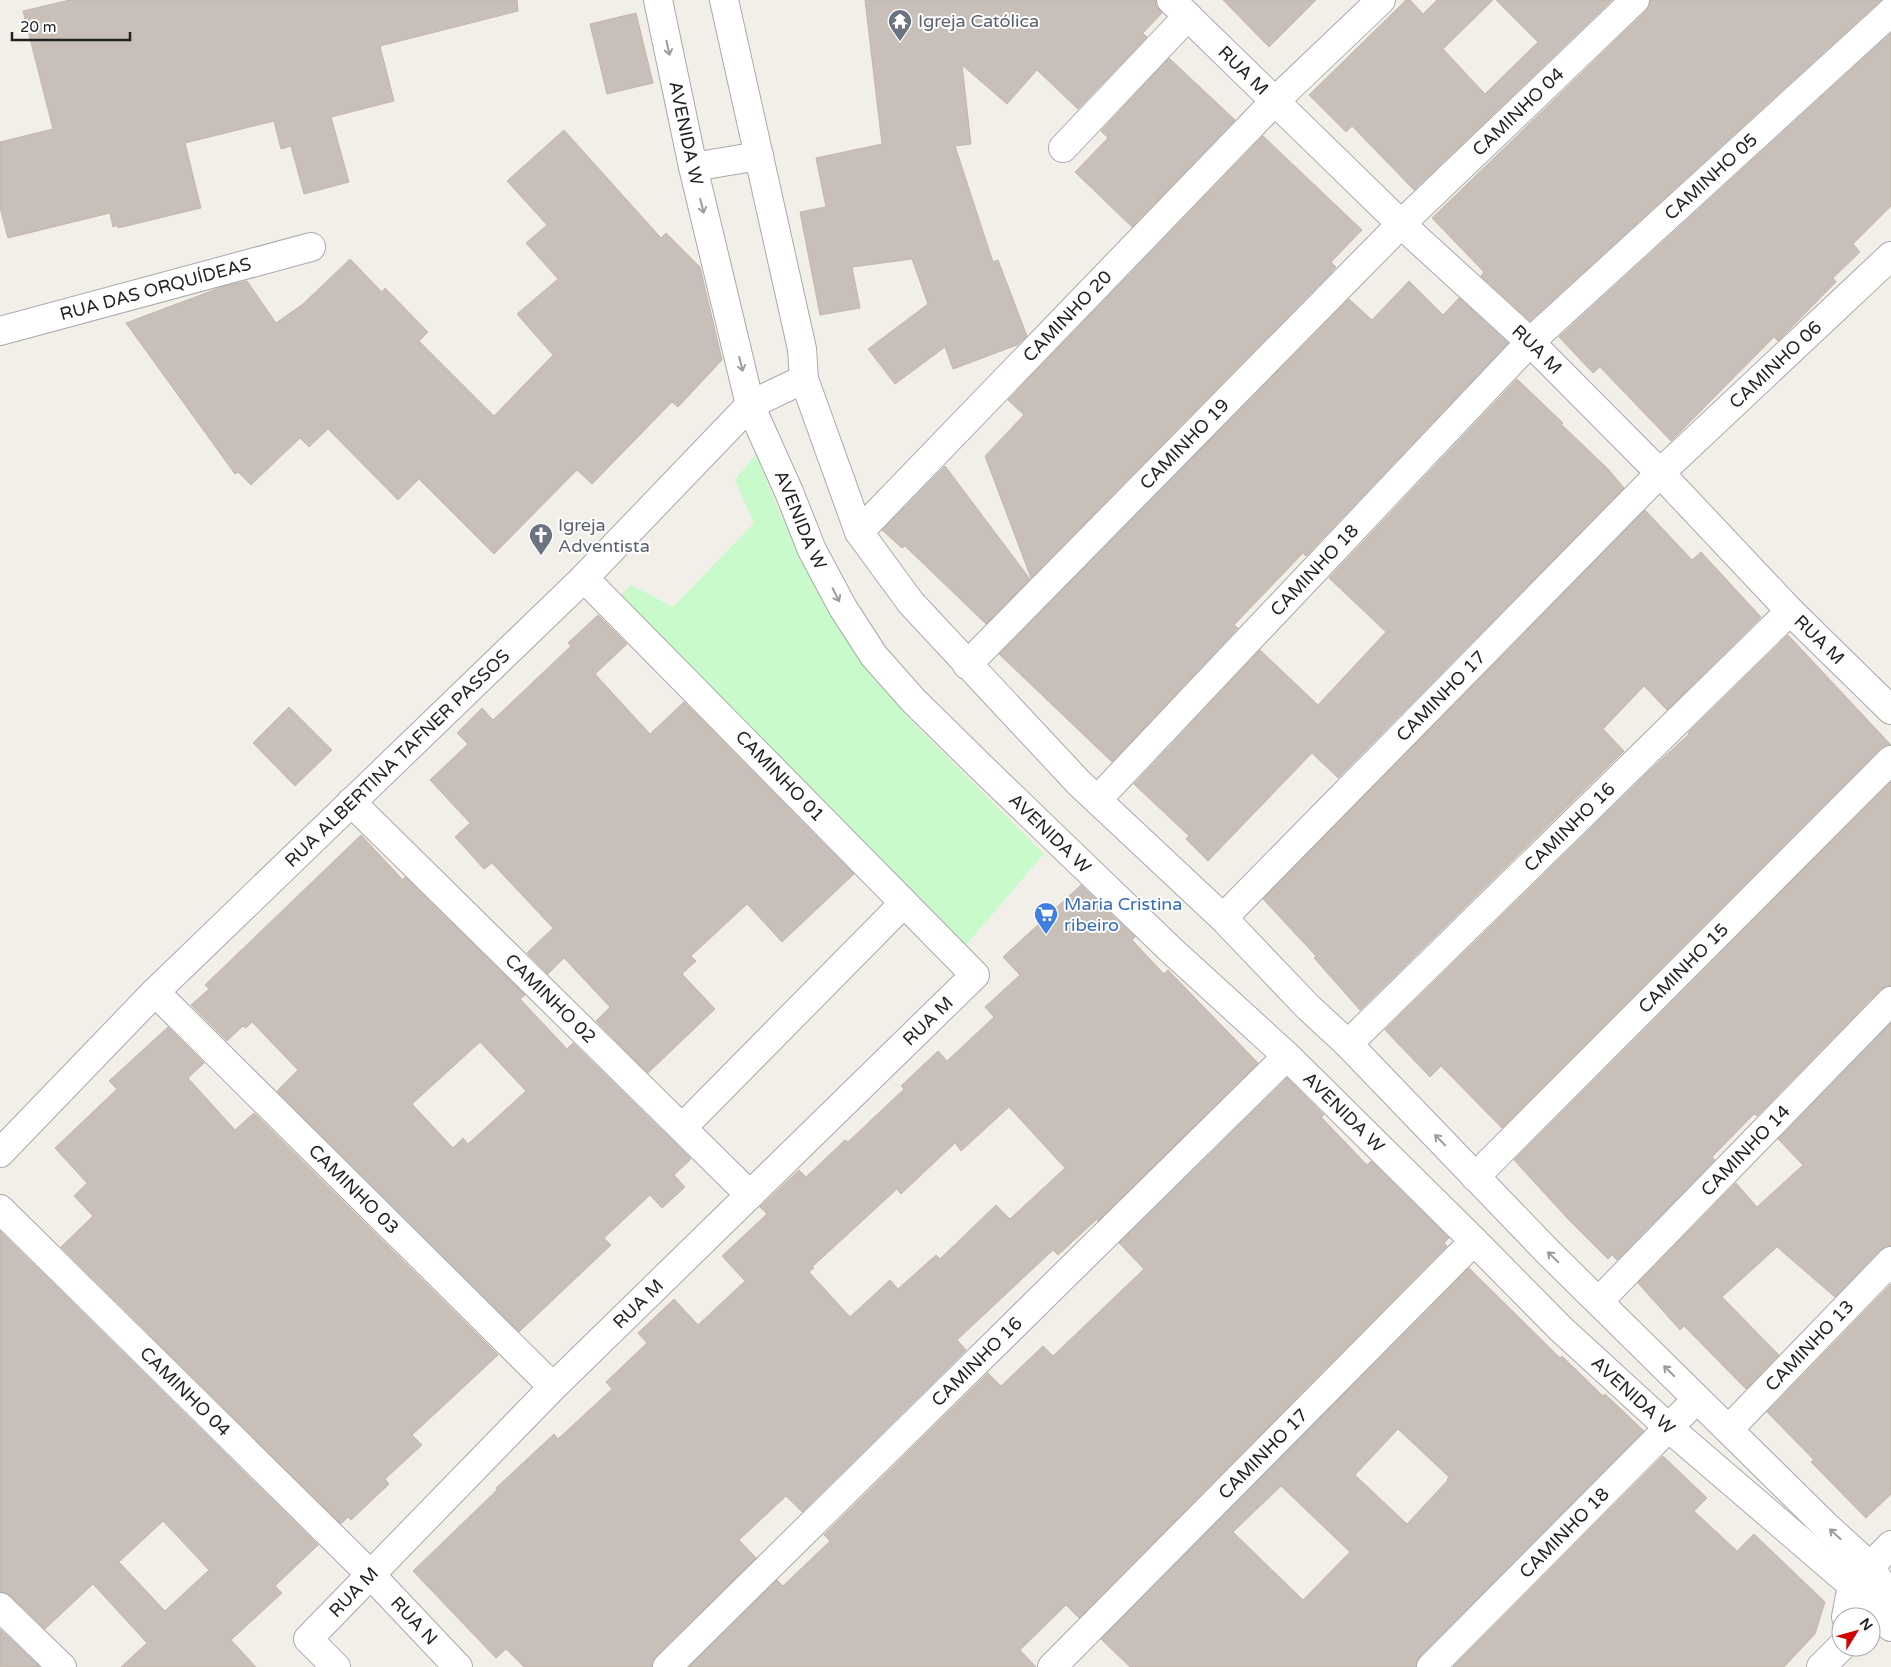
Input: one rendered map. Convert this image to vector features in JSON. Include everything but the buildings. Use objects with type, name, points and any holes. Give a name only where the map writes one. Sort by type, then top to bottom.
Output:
[{"type":"street","name":"AVENIDA W","points":[[658,0],[693,166],[750,404],[789,492],[812,550],[843,608],[874,656],[913,700],[981,767],[1171,950],[1287,1056],[1474,1240],[1560,1329],[1668,1428],[1891,1601]]},
{"type":"street","name":"AVENIDA W","points":[[724,0],[802,349],[804,379],[859,532],[911,604],[1079,783],[1223,918],[1308,1008],[1348,1044],[1547,1251],[1825,1526],[1861,1576],[1891,1627]]},
{"type":"street","points":[[1275,101],[1381,0]]},
{"type":"street","name":"CAMINHO 04","points":[[1401,224],[1635,0]]},
{"type":"street","points":[[1064,148],[1179,8]]},
{"type":"street","name":"RUA M","points":[[1179,8],[1401,224],[1530,342],[1660,473],[1790,611],[1891,710]]},
{"type":"street","name":"CAMINHO 05","points":[[1530,342],[1891,12]]},
{"type":"street","name":"CAMINHO 20","points":[[859,532],[1275,101]]},
{"type":"street","points":[[693,166],[759,156]]},
{"type":"street","name":"CAMINHO 19","points":[[967,665],[1401,224]]},
{"type":"street","name":"RUA DAS ORQUÍDEAS","points":[[0,331],[311,247]]},
{"type":"street","name":"CAMINHO 06","points":[[1660,473],[1891,256]]},
{"type":"street","name":"CAMINHO 18","points":[[1098,799],[1530,342]]},
{"type":"street","name":"RUA ALBERTINA TAFNER PASSOS","points":[[0,1153],[155,992],[584,578],[750,404],[804,379]]},
{"type":"street","name":"CAMINHO 17","points":[[1223,918],[1660,473]]},
{"type":"street","name":"CAMINHO 01","points":[[584,578],[975,975]]},
{"type":"street","name":"CAMINHO 16","points":[[1348,1044],[1790,611]]},
{"type":"street","name":"CAMINHO 15","points":[[1475,1177],[1891,760]]},
{"type":"street","name":"CAMINHO 02","points":[[351,802],[750,1195]]},
{"type":"street","points":[[682,1128],[904,903]]},
{"type":"street","name":"RUA M","points":[[336,1667],[308,1638],[553,1387],[975,975]]},
{"type":"street","name":"CAMINHO 03","points":[[155,992],[553,1387]]},
{"type":"street","name":"CAMINHO 14","points":[[1599,1301],[1891,1001]]},
{"type":"street","name":"CAMINHO 16","points":[[666,1667],[1287,1056]]},
{"type":"street","name":"CAMINHO 04","points":[[0,1209],[370,1574]]},
{"type":"street","name":"CAMINHO 17","points":[[1052,1667],[1474,1240]]},
{"type":"street","name":"CAMINHO 13","points":[[1728,1429],[1891,1261]]},
{"type":"street","name":"CAMINHO 18","points":[[1431,1667],[1697,1399]]},
{"type":"street","points":[[1850,1607],[1861,1576],[1891,1546]]},
{"type":"street","name":"RUA N","points":[[370,1574],[458,1667]]},
{"type":"street","points":[[0,1607],[62,1667]]},
{"type":"street","points":[[1821,1667],[1831,1657]]},
{"type":"green space","points":[[756,454],[782,519],[803,528],[872,673],[906,716],[1044,854],[965,946],[620,596],[631,585],[673,607],[754,523],[735,480]]},
{"type":"place","name":"Igreja Católica","points":[[900,42]]},
{"type":"place","name":"Igreja Adventista","points":[[541,556]]},
{"type":"place","name":"Maria Cristina ribeiro","points":[[1046,935]]}]
